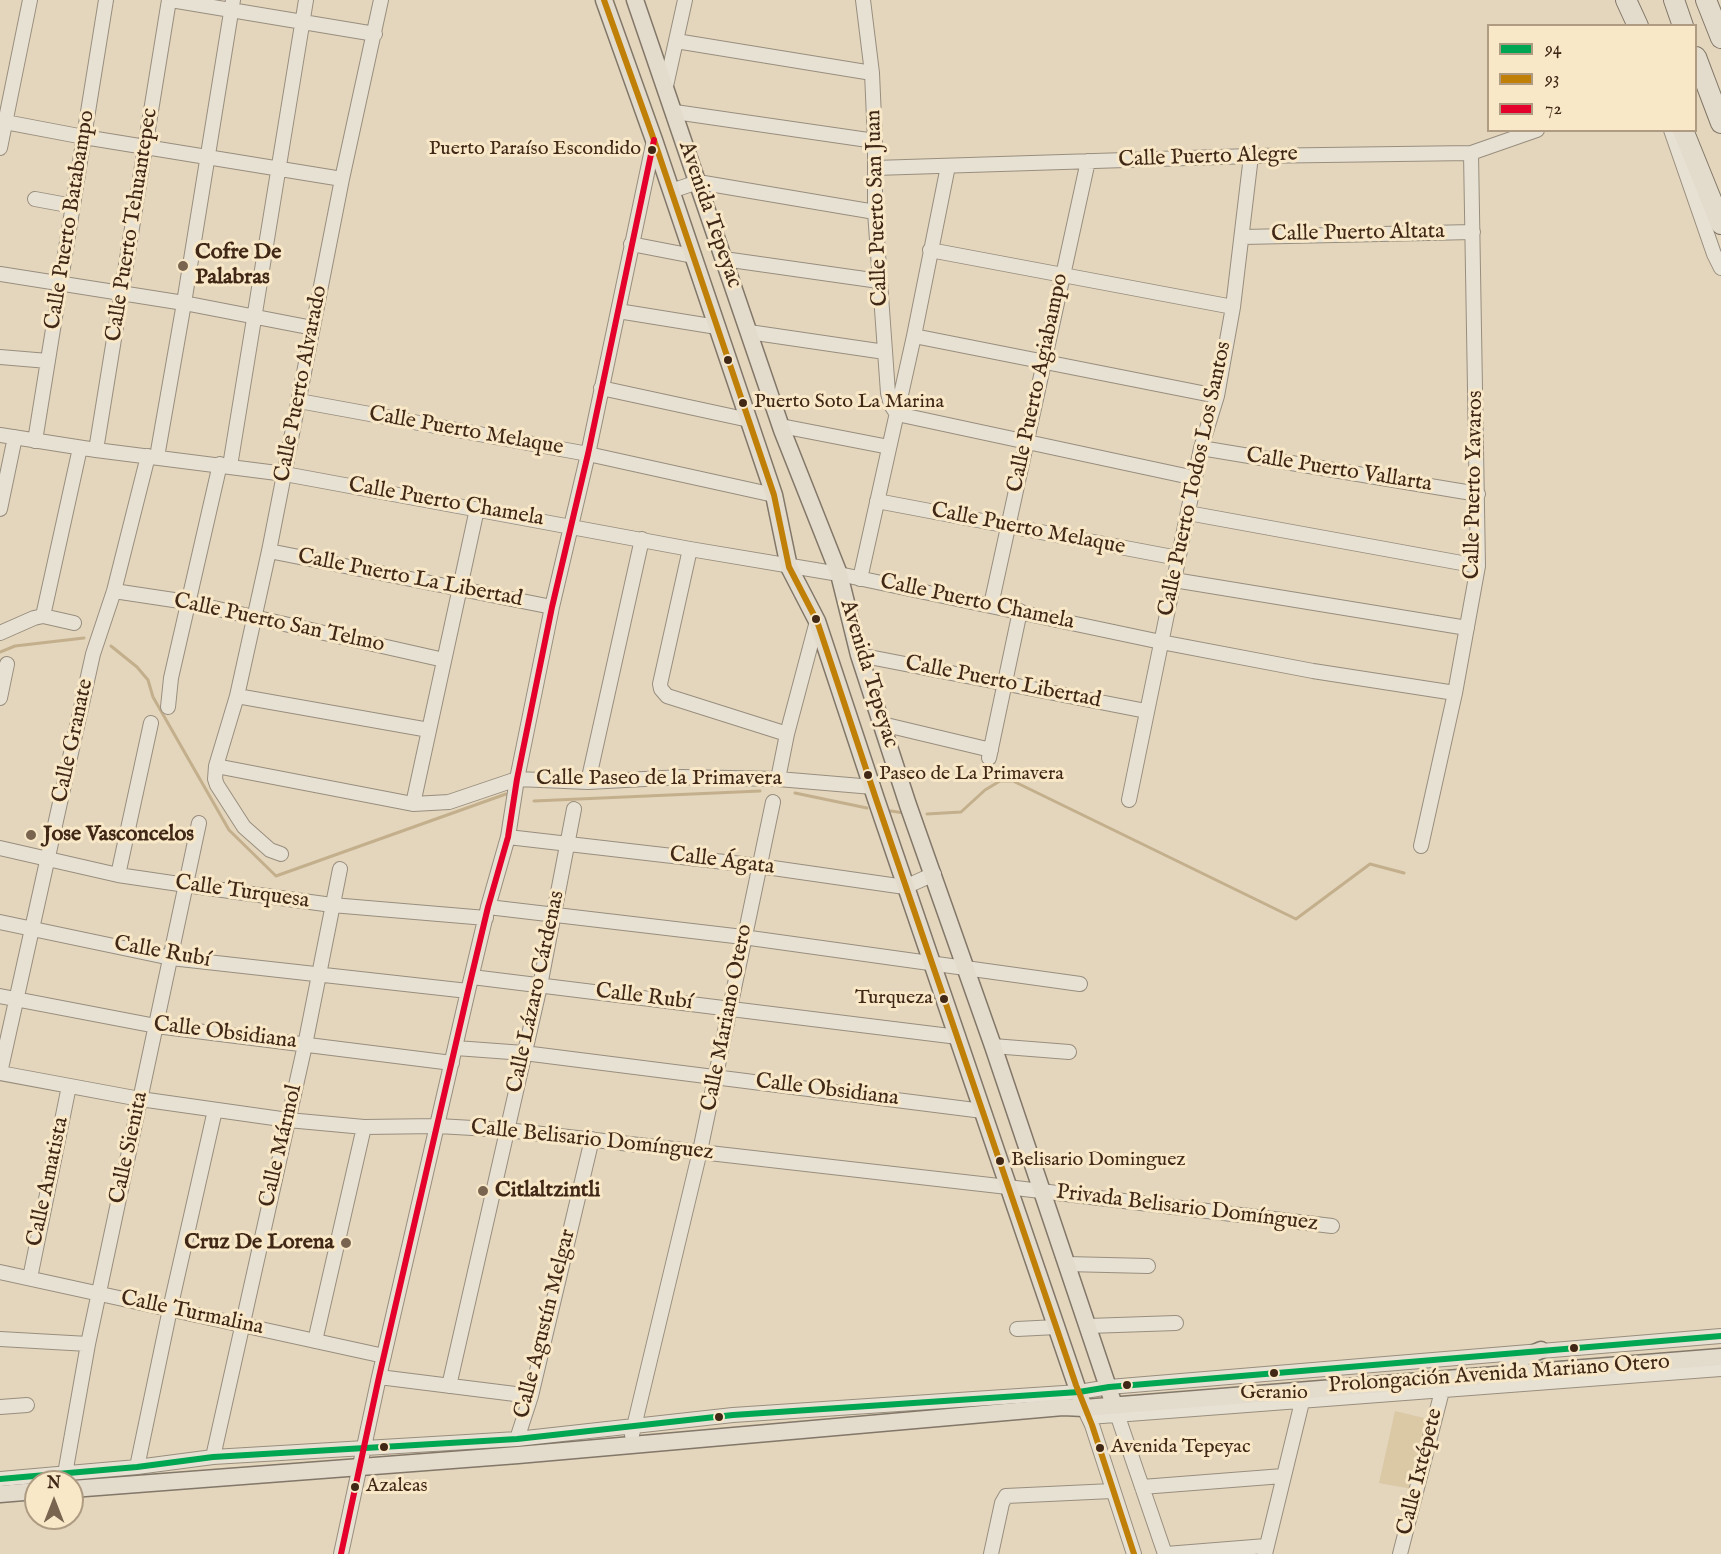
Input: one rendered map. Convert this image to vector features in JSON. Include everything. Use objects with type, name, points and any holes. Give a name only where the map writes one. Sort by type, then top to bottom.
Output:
[{"type":"highway","points":[[1626,0],[1637,24]]},
{"type":"highway","points":[[1674,0],[1682,24]]},
{"type":"highway","points":[[1706,0],[1721,38]]},
{"type":"highway","points":[[1697,62],[1721,123]]},
{"type":"highway","points":[[1684,132],[1721,224]]},
{"type":"main road","name":"Avenida Tepeyac","points":[[604,0],[654,140],[774,495],[789,567],[817,621],[905,887],[1083,1404]]},
{"type":"main road","name":"Avenida Tepeyac","points":[[635,0],[781,426],[839,574],[859,655],[908,805],[934,874],[1113,1401]]},
{"type":"main road","name":"Prolongación Avenida Mariano Otero","points":[[84,1481],[183,1480],[360,1467],[1512,1368],[1721,1347]]},
{"type":"main road","points":[[1512,1368],[1541,1350]]},
{"type":"main road","name":"Prolongación Avenida Mariano Otero","points":[[1512,1368],[1721,1357]]},
{"type":"main road","points":[[1512,1368],[1543,1383]]},
{"type":"main road","points":[[0,1494],[24,1492]]},
{"type":"street","points":[[0,148],[3,122],[30,0]]},
{"type":"street","name":"Calle Puerto Batabampo","points":[[35,441],[106,0]]},
{"type":"street","points":[[170,0],[232,5],[302,23],[375,34]]},
{"type":"street","name":"Calle Puerto Tehuantepec","points":[[96,450],[170,0]]},
{"type":"street","points":[[168,707],[171,678],[187,602],[225,465],[255,316],[306,0]]},
{"type":"street","name":"Calle Puerto Alvarado","points":[[216,766],[237,696],[269,551],[342,179],[381,0]]},
{"type":"street","points":[[666,86],[685,0]]},
{"type":"street","name":"Calle Puerto San Juan","points":[[863,0],[872,73],[875,212],[888,393],[891,405],[897,414]]},
{"type":"street","points":[[1618,0],[1628,24]]},
{"type":"street","name":"Calle Granate","points":[[0,1073],[93,654],[153,457],[184,303],[232,5]]},
{"type":"street","points":[[676,41],[872,73]]},
{"type":"street","points":[[675,112],[875,141]]},
{"type":"street","points":[[3,122],[342,179]]},
{"type":"street","name":"Calle Puerto Alegre","points":[[875,168],[1251,156],[1471,153],[1531,132]]},
{"type":"street","points":[[1672,132],[1714,254],[1721,268]]},
{"type":"street","points":[[341,1554],[379,1377],[468,992],[508,837],[517,779],[552,607],[588,454],[654,140]]},
{"type":"street","name":"Calle Puerto Yavaros","points":[[1420,846],[1455,693],[1478,566],[1471,153]]},
{"type":"street","name":"Calle Puerto Todos Los Santos","points":[[1129,801],[1201,448],[1217,396],[1233,308],[1251,156]]},
{"type":"street","name":"Calle Puerto Agiabampo","points":[[991,605],[1088,161]]},
{"type":"street","name":"Calle Puerto San Juan","points":[[860,579],[914,336],[948,166]]},
{"type":"street","points":[[671,191],[698,182],[875,212]]},
{"type":"street","points":[[35,199],[73,206]]},
{"type":"street","name":"Calle Puerto Altata","points":[[1243,237],[1473,232]]},
{"type":"street","points":[[631,244],[693,256]]},
{"type":"street","points":[[930,250],[1233,308]]},
{"type":"street","points":[[724,259],[879,281]]},
{"type":"street","points":[[0,274],[184,303],[313,328]]},
{"type":"street","points":[[618,311],[717,327]]},
{"type":"street","points":[[749,332],[885,352]]},
{"type":"street","points":[[914,336],[1217,396]]},
{"type":"street","points":[[0,357],[48,361]]},
{"type":"street","points":[[601,388],[749,420]]},
{"type":"street","name":"Calle Puerto Melaque","points":[[299,401],[588,454],[774,495]]},
{"type":"street","points":[[897,414],[1195,478]]},
{"type":"street","points":[[781,426],[889,447]]},
{"type":"street","name":"Calle Puerto Chamela","points":[[0,435],[80,448],[285,474],[477,508],[690,549],[839,574],[1161,642],[1313,671],[1455,693]]},
{"type":"street","points":[[0,509],[15,437]]},
{"type":"street","points":[[43,616],[80,448]]},
{"type":"street","name":"Calle Puerto Vallarta","points":[[1201,448],[1478,494]]},
{"type":"street","name":"Calle Puerto Melaque","points":[[877,501],[1178,558]]},
{"type":"street","points":[[413,804],[477,508]]},
{"type":"street","points":[[1188,513],[1478,566]]},
{"type":"street","points":[[588,782],[642,539]]},
{"type":"street","points":[[690,549],[660,684],[661,689],[667,696],[787,734]]},
{"type":"street","name":"Calle Puerto La Libertad","points":[[269,551],[552,607]]},
{"type":"street","points":[[1174,580],[1467,628]]},
{"type":"street","name":"Calle Puerto San Telmo","points":[[114,591],[187,602],[444,660]]},
{"type":"street","points":[[882,724],[990,754],[1020,611]]},
{"type":"street","points":[[0,633],[43,616],[74,623]]},
{"type":"street","points":[[778,779],[787,734],[817,621]]},
{"type":"street","name":"Calle Puerto Libertad","points":[[859,655],[1146,711]]},
{"type":"street","points":[[0,698],[7,664]]},
{"type":"street","points":[[237,696],[429,730]]},
{"type":"street","points":[[118,875],[151,723]]},
{"type":"street","points":[[216,766],[217,785],[244,827],[270,850],[281,854]]},
{"type":"street","name":"Calle Paseo de la Primavera","points":[[216,766],[413,804],[449,802],[517,779],[588,782],[682,777],[778,779],[873,787]]},
{"type":"street","name":"Calle Mariano Otero","points":[[630,1444],[700,1151],[773,802]]},
{"type":"street","name":"Calle Lázaro Cárdenas","points":[[449,1386],[540,986],[574,809]]},
{"type":"street","name":"Calle Sienita","points":[[71,1470],[88,1344],[199,823]]},
{"type":"street","name":"Calle Ágata","points":[[508,837],[759,866],[905,887]]},
{"type":"street","name":"Calle Turquesa","points":[[0,848],[118,875],[332,905],[554,916],[743,938],[1080,984]]},
{"type":"street","name":"Calle Mármol","points":[[213,1457],[305,1045],[340,870]]},
{"type":"street","points":[[905,887],[934,874]]},
{"type":"street","name":"Calle Rubí","points":[[0,922],[171,958],[468,992]]},
{"type":"street","name":"Calle Rubí","points":[[472,976],[958,1037]]},
{"type":"street","name":"Calle Obsidiana","points":[[0,996],[156,1026],[452,1063]]},
{"type":"street","points":[[993,1046],[1069,1052]]},
{"type":"street","name":"Calle Obsidiana","points":[[456,1048],[524,1053],[983,1111]]},
{"type":"street","name":"Calle Belisario Domínguez","points":[[0,1073],[140,1099],[288,1120],[364,1127],[438,1126],[507,1130],[1042,1192]]},
{"type":"street","name":"Calle Amatista","points":[[30,1278],[69,1086]]},
{"type":"street","points":[[137,1467],[215,1110]]},
{"type":"street","points":[[315,1341],[364,1127]]},
{"type":"street","name":"Calle Agustín Melgar","points":[[517,1438],[531,1396],[592,1139]]},
{"type":"street","name":"Privada Belisario Domínguez","points":[[1042,1192],[1332,1226]]},
{"type":"street","points":[[1066,1264],[1148,1266]]},
{"type":"street","name":"Calle Turmalina","points":[[0,1272],[384,1356]]},
{"type":"street","points":[[1088,1326],[1176,1323]]},
{"type":"street","points":[[1017,1329],[1057,1327]]},
{"type":"street","name":"Prolongación Avenida Mariano Otero","points":[[1113,1401],[1541,1350],[1721,1336]]},
{"type":"street","points":[[0,1339],[88,1344]]},
{"type":"street","name":"Prolongación Avenida Mariano Otero","points":[[1113,1401],[1302,1402],[1721,1369]]},
{"type":"street","points":[[379,1377],[531,1396]]},
{"type":"street","name":"Calle Ixtépete","points":[[1401,1554],[1442,1391]]},
{"type":"street","name":"Avenida Tepeyac","points":[[1113,1401],[1165,1554]]},
{"type":"street","points":[[1165,1554],[1265,1550],[1302,1402]]},
{"type":"street","name":"Prolongación Avenida Mariano Otero","points":[[84,1478],[137,1467],[213,1457],[517,1438],[733,1415],[1083,1404]]},
{"type":"street","name":"Avenida Tepeyac","points":[[1083,1404],[1134,1554]]},
{"type":"street","points":[[0,1407],[27,1405]]},
{"type":"street","points":[[183,1461],[183,1480]]},
{"type":"street","points":[[1142,1487],[1282,1476]]},
{"type":"street","name":"Prolongación Avenida Mariano Otero","points":[[0,1479],[24,1480]]},
{"type":"street","points":[[991,1554],[1004,1498],[1112,1491]]},
{"type":"shaded area","points":[[1395,1411],[1428,1419],[1412,1489],[1379,1483]]},
{"type":"waterway","points":[[0,652],[15,646],[84,638]]},
{"type":"waterway","points":[[111,646],[137,667],[148,680],[153,697],[229,830],[276,876],[506,794]]},
{"type":"waterway","points":[[927,814],[961,812],[985,790],[1000,781],[1013,781],[1296,919],[1370,864],[1404,873]]},
{"type":"waterway","points":[[534,801],[760,791]]},
{"type":"waterway","points":[[795,793],[867,808]]},
{"type":"waterway","points":[[891,811],[904,813]]},
{"type":"transit line","name":"93","points":[[604,0],[654,140],[774,495],[789,567],[817,621],[1134,1554]]},
{"type":"transit line","name":"72","points":[[341,1554],[379,1377],[468,991],[508,837],[517,779],[552,607],[588,454],[654,140]]},
{"type":"transit line","name":"94","points":[[0,1479],[137,1467],[213,1457],[517,1439],[733,1415],[1079,1392],[1109,1387],[1721,1336]]},
{"type":"place","name":"Puerto Paraíso Escondido","points":[[652,150]]},
{"type":"place","name":"Cofre De Palabras","points":[[183,266]]},
{"type":"place","name":"Puerto Soto La Marina","points":[[743,403]]},
{"type":"place","name":"Paseo de La Primavera","points":[[868,775]]},
{"type":"place","name":"Jose Vasconcelos","points":[[31,835]]},
{"type":"place","name":"Turqueza","points":[[944,999]]},
{"type":"place","name":"Belisario Dominguez","points":[[1000,1161]]},
{"type":"place","name":"Citlaltzintli","points":[[483,1191]]},
{"type":"place","name":"Cruz De Lorena","points":[[346,1243]]},
{"type":"place","name":"Geranio","points":[[1274,1373]]},
{"type":"place","name":"Avenida Tepeyac","points":[[1100,1448]]},
{"type":"place","name":"Azaleas","points":[[355,1487]]}]
